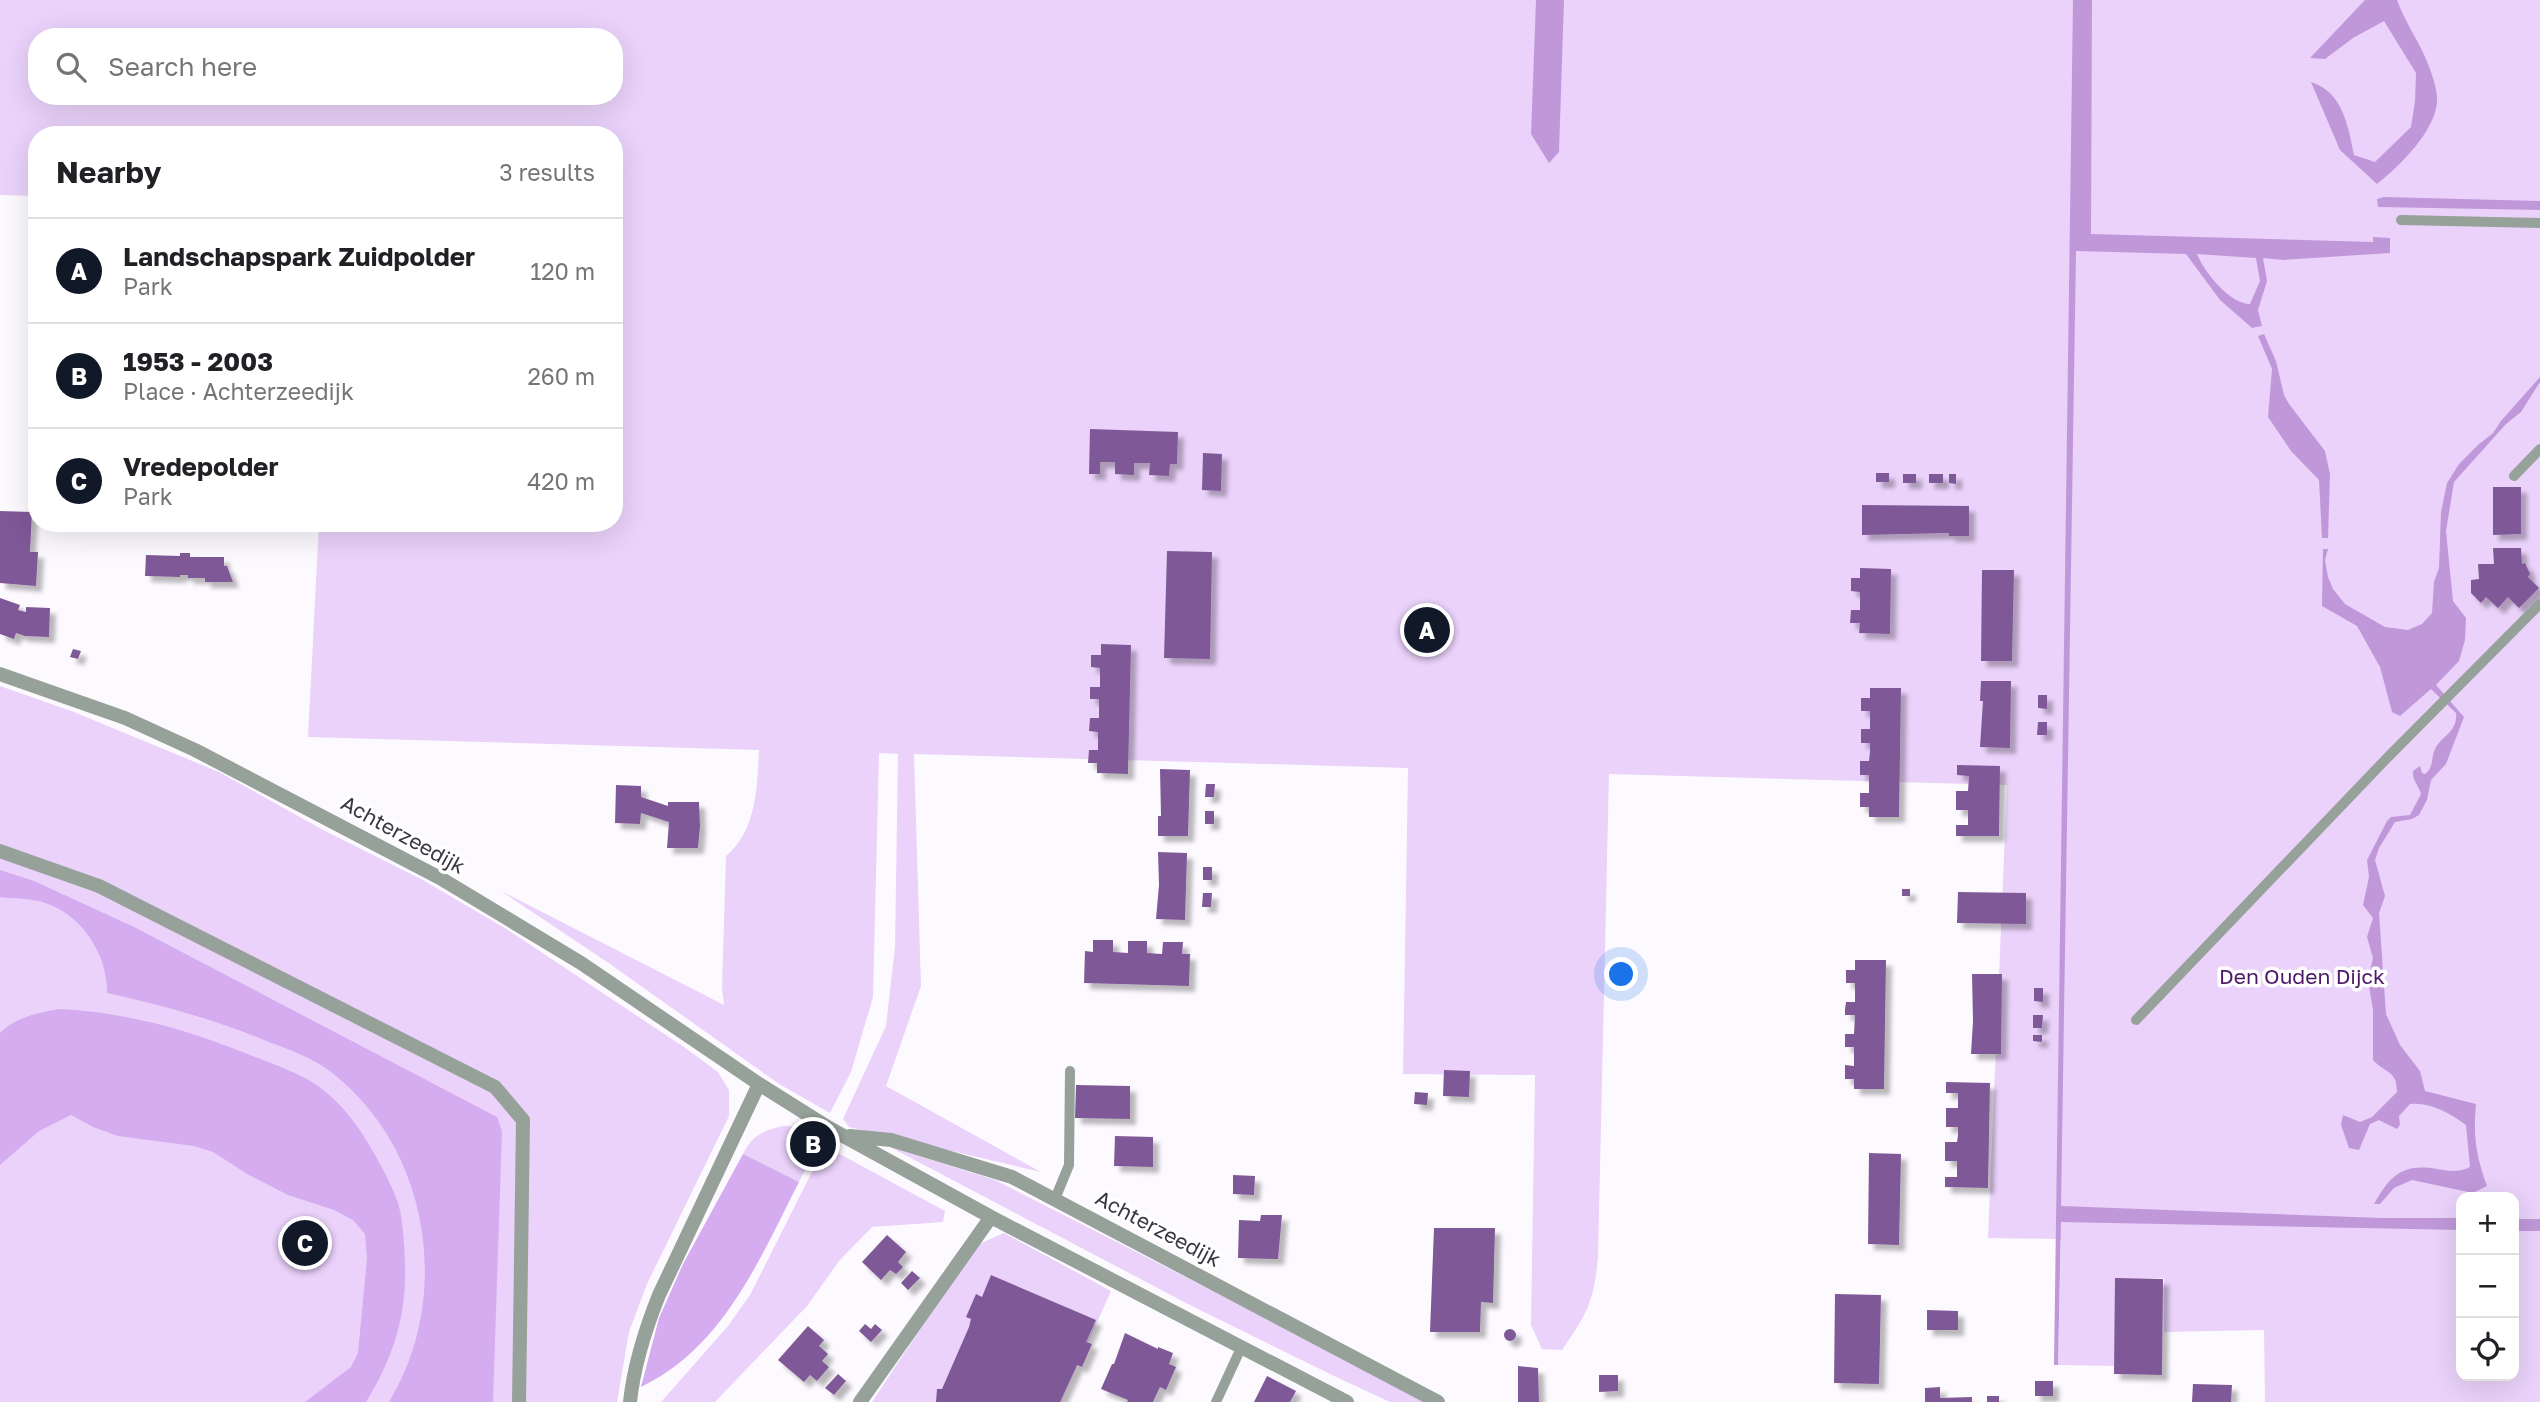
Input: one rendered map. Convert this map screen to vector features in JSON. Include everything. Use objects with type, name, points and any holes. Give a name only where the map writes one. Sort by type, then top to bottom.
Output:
[{"type":"street","name":"Achterzeedijk","points":[[0,674],[125,718],[195,750],[440,878],[581,962],[760,1084],[842,1135],[991,1217],[1347,1402]]},
{"type":"street","points":[[0,851],[99,886],[495,1087],[523,1120],[519,1402]]},
{"type":"street","points":[[630,1402],[633,1376],[645,1330],[659,1294],[760,1084]]},
{"type":"street","name":"Achterzeedijk","points":[[842,1135],[891,1140],[1012,1177],[1438,1402]]},
{"type":"street","points":[[860,1402],[991,1217]]},
{"type":"lane","points":[[2400,220],[2540,223]]},
{"type":"lane","points":[[2514,476],[2540,449]]},
{"type":"lane","points":[[2136,1020],[2540,604]]},
{"type":"lane","points":[[1055,1199],[1069,1165],[1070,1071]]},
{"type":"lane","points":[[1216,1402],[1241,1348]]},
{"type":"green space","name":"Den Ouden Dijck","points":[[0,0],[2540,0],[2540,1402],[2265,1402],[2264,1330],[2164,1332],[2164,1278],[2118,1279],[2118,1366],[2058,1365],[2061,1239],[1988,1238],[2007,785],[1609,774],[1598,1256],[1592,1296],[1578,1326],[1562,1350],[1542,1349],[1531,1325],[1535,1075],[1403,1074],[1408,768],[914,754],[921,986],[886,1086],[1041,1172],[849,1127],[843,1119],[886,1026],[895,947],[898,754],[879,753],[873,997],[851,1072],[830,1113],[779,1084],[610,964],[501,891],[724,1005],[722,988],[726,856],[744,834],[750,821],[756,793],[759,750],[308,737],[319,532],[623,532],[623,126],[28,126],[28,196],[0,195]]},
{"type":"green space","points":[[0,686],[74,712],[219,772],[325,831],[423,880],[508,930],[718,1072],[729,1090],[729,1116],[647,1284],[629,1332],[617,1402],[0,1402]]},
{"type":"green space","points":[[784,1126],[802,1127],[821,1137],[799,1182],[743,1154],[759,1134]]},
{"type":"green space","points":[[825,1146],[945,1211],[943,1222],[872,1227],[839,1261],[807,1306],[715,1402],[661,1402],[728,1326],[750,1295]]},
{"type":"green space","points":[[890,1147],[995,1180],[1431,1402],[1390,1402],[1332,1375],[1186,1303]]},
{"type":"green space","points":[[1004,1233],[1111,1291],[1061,1402],[872,1402],[975,1246]]},
{"type":"shaded area","points":[[1536,0],[1564,0],[1559,152],[1549,163],[1531,134]]},
{"type":"shaded area","points":[[2073,0],[2092,0],[2091,234],[2373,242],[2373,237],[2390,238],[2390,253],[2283,260],[2263,258],[2267,281],[2258,310],[2262,326],[2252,328],[2220,300],[2186,254],[2076,251],[2061,1206],[2381,1218],[2456,1218],[2456,1230],[2061,1222],[2058,1365],[2054,1365]],"holes":[[[2197,254],[2256,258],[2260,281],[2250,304],[2242,303],[2219,286]]]},
{"type":"shaded area","points":[[2365,0],[2397,0],[2425,56],[2437,96],[2436,108],[2425,133],[2406,157],[2377,184],[2340,150],[2311,82],[2322,87],[2337,102],[2346,122],[2354,155],[2375,162],[2411,127],[2416,73],[2384,21],[2353,38],[2325,59],[2310,58]]},
{"type":"shaded area","points":[[2377,199],[2540,201],[2540,210],[2378,207]]},
{"type":"shaded area","points":[[2264,334],[2276,361],[2284,395],[2325,451],[2330,474],[2328,538],[2322,538],[2319,480],[2291,451],[2268,417],[2272,369],[2258,336]]},
{"type":"shaded area","points":[[2540,377],[2540,382],[2521,412],[2506,424],[2454,482],[2446,531],[2453,601],[2466,618],[2465,640],[2459,661],[2436,685],[2464,717],[2446,764],[2431,780],[2427,800],[2419,815],[2395,822],[2375,860],[2385,896],[2379,913],[2386,1014],[2400,1045],[2420,1071],[2425,1091],[2476,1104],[2476,1146],[2487,1186],[2468,1192],[2412,1180],[2394,1188],[2380,1204],[2374,1204],[2392,1179],[2406,1170],[2425,1168],[2453,1171],[2470,1167],[2466,1125],[2432,1107],[2410,1104],[2399,1116],[2400,1125],[2397,1129],[2379,1120],[2370,1124],[2359,1150],[2349,1148],[2341,1125],[2343,1115],[2360,1122],[2372,1117],[2397,1092],[2393,1076],[2373,1060],[2373,1010],[2368,980],[2373,958],[2367,937],[2373,918],[2363,905],[2369,877],[2367,860],[2387,821],[2391,817],[2410,815],[2421,794],[2413,771],[2420,766],[2422,773],[2428,771],[2436,747],[2455,724],[2456,713],[2431,689],[2400,716],[2392,712],[2380,667],[2357,626],[2322,606],[2323,549],[2328,549],[2325,560],[2328,577],[2333,589],[2345,604],[2385,627],[2408,630],[2422,624],[2432,613],[2434,582],[2439,568],[2441,512],[2447,483],[2459,464],[2493,433]]},
{"type":"shaded area","points":[[0,870],[34,881],[134,927],[497,1117],[502,1131],[493,1402],[389,1402],[409,1361],[421,1317],[425,1271],[421,1226],[410,1182],[391,1141],[365,1104],[331,1072],[301,1055],[209,1020],[107,993],[98,952],[83,928],[61,910],[43,902],[0,897]]},
{"type":"shaded area","points":[[59,1009],[109,1014],[159,1024],[231,1048],[311,1081],[350,1117],[369,1145],[393,1191],[398,1203],[404,1245],[405,1288],[399,1327],[386,1364],[366,1402],[305,1402],[351,1367],[358,1353],[367,1258],[365,1234],[353,1220],[334,1210],[288,1195],[213,1152],[194,1146],[118,1136],[71,1115],[39,1131],[0,1165],[0,1033],[20,1019]]},
{"type":"shaded area","points":[[743,1154],[799,1182],[753,1271],[717,1325],[695,1349],[670,1370],[641,1387],[659,1318],[683,1264]]},
{"type":"shaded area","points":[[2519,1219],[2540,1219],[2540,1231],[2519,1231]]},
{"type":"building","points":[[1090,429],[1178,432],[1177,464],[1170,464],[1169,476],[1149,475],[1150,463],[1134,463],[1134,475],[1115,474],[1115,462],[1100,462],[1100,474],[1089,474]]},
{"type":"building","points":[[1203,453],[1222,454],[1221,491],[1202,490]]},
{"type":"building","points":[[1876,473],[1889,473],[1889,482],[1876,482]]},
{"type":"building","points":[[1903,474],[1916,474],[1916,483],[1903,483]]},
{"type":"building","points":[[1929,474],[1943,474],[1943,483],[1929,483]]},
{"type":"building","points":[[1949,474],[1956,474],[1956,484],[1949,483]]},
{"type":"building","points":[[2493,487],[2521,487],[2521,534],[2493,535]]},
{"type":"building","points":[[1862,505],[1969,506],[1969,536],[1949,536],[1949,533],[1862,535]]},
{"type":"building","points":[[0,511],[28,512],[30,552],[38,552],[36,586],[0,583]]},
{"type":"building","points":[[2493,548],[2521,548],[2522,564],[2525,563],[2530,574],[2528,577],[2539,588],[2519,608],[2508,597],[2498,608],[2486,597],[2481,603],[2471,593],[2471,580],[2479,579],[2478,564],[2494,564]]},
{"type":"building","points":[[1167,551],[1212,552],[1210,659],[1164,658]]},
{"type":"building","points":[[180,553],[190,553],[190,557],[224,557],[224,566],[227,566],[233,582],[205,582],[205,578],[188,578],[188,575],[145,576],[146,555],[180,556]]},
{"type":"building","points":[[1860,568],[1891,569],[1890,634],[1859,633],[1860,623],[1850,623],[1851,610],[1860,610],[1860,592],[1851,591],[1851,578],[1860,578]]},
{"type":"building","points":[[1982,570],[2014,570],[2012,661],[1981,661]]},
{"type":"building","points":[[0,598],[20,605],[18,610],[26,612],[26,607],[50,608],[49,637],[16,633],[14,639],[0,634]]},
{"type":"building","points":[[1101,644],[1131,645],[1128,774],[1097,773],[1097,763],[1088,763],[1089,750],[1098,750],[1098,732],[1089,731],[1090,718],[1099,718],[1099,699],[1090,699],[1090,687],[1100,687],[1100,668],[1091,667],[1091,655],[1101,655]]},
{"type":"building","points":[[73,649],[81,651],[78,659],[70,657]]},
{"type":"building","points":[[1981,681],[2011,681],[2010,748],[1980,747],[1983,701],[1980,701]]},
{"type":"building","points":[[1870,688],[1901,688],[1899,817],[1869,817],[1869,807],[1860,807],[1860,793],[1869,793],[1869,775],[1860,775],[1860,761],[1869,761],[1870,752],[1870,743],[1861,743],[1861,729],[1870,729],[1870,711],[1861,711],[1861,698],[1870,698]]},
{"type":"building","points":[[2038,695],[2047,695],[2047,709],[2038,708]]},
{"type":"building","points":[[2038,722],[2047,722],[2047,735],[2037,735]]},
{"type":"building","points":[[1957,765],[2000,766],[1999,836],[1956,836],[1956,825],[1968,825],[1968,810],[1956,810],[1956,791],[1968,791],[1969,776],[1957,775]]},
{"type":"building","points":[[1160,769],[1190,770],[1188,836],[1158,836],[1158,816],[1161,816]]},
{"type":"building","points":[[1206,784],[1215,784],[1214,797],[1205,797]]},
{"type":"building","points":[[616,785],[641,786],[641,797],[668,806],[668,802],[699,802],[698,848],[667,848],[669,822],[641,813],[640,824],[615,823]]},
{"type":"building","points":[[1205,811],[1214,811],[1214,824],[1205,824]]},
{"type":"building","points":[[1158,852],[1187,853],[1185,920],[1156,919]]},
{"type":"building","points":[[1203,867],[1212,867],[1212,880],[1203,880]]},
{"type":"building","points":[[1902,889],[1910,889],[1910,896],[1902,896]]},
{"type":"building","points":[[1958,892],[2026,893],[2026,924],[1957,923]]},
{"type":"building","points":[[1203,893],[1212,893],[1211,907],[1202,907]]},
{"type":"building","points":[[1093,940],[1113,940],[1113,952],[1128,953],[1128,941],[1147,941],[1147,953],[1162,954],[1163,942],[1183,942],[1182,954],[1190,954],[1189,986],[1084,983],[1085,951],[1093,952]]},
{"type":"building","points":[[1855,960],[1886,960],[1884,1089],[1854,1089],[1854,1079],[1845,1079],[1845,1065],[1854,1066],[1854,1047],[1845,1047],[1845,1034],[1854,1034],[1855,1015],[1845,1015],[1846,1002],[1855,1002],[1855,983],[1846,983],[1846,970],[1855,970]]},
{"type":"building","points":[[1972,974],[2002,974],[2001,1054],[1971,1054]]},
{"type":"building","points":[[2034,988],[2043,988],[2043,1002],[2034,1001]]},
{"type":"building","points":[[2033,1015],[2043,1015],[2042,1028],[2033,1028]]},
{"type":"building","points":[[2033,1035],[2042,1035],[2042,1042],[2033,1041]]},
{"type":"building","points":[[1444,1070],[1470,1071],[1469,1097],[1443,1096]]},
{"type":"building","points":[[1946,1082],[1990,1083],[1988,1188],[1945,1187],[1945,1177],[1957,1177],[1957,1161],[1945,1161],[1945,1142],[1957,1142],[1958,1135],[1958,1127],[1946,1127],[1946,1108],[1958,1108],[1958,1093],[1946,1093]]},
{"type":"building","points":[[1076,1085],[1130,1086],[1130,1119],[1075,1118]]},
{"type":"building","points":[[1415,1092],[1428,1093],[1427,1105],[1414,1104]]},
{"type":"building","points":[[1115,1136],[1153,1137],[1153,1167],[1114,1166]]},
{"type":"building","points":[[1869,1153],[1901,1154],[1899,1245],[1868,1244]]},
{"type":"building","points":[[1233,1175],[1255,1176],[1254,1195],[1233,1194]]},
{"type":"building","points":[[1261,1215],[1282,1215],[1278,1259],[1238,1258],[1239,1220],[1260,1221]]},
{"type":"building","points":[[1434,1228],[1495,1228],[1493,1303],[1481,1302],[1480,1332],[1430,1332]]},
{"type":"building","points":[[887,1235],[906,1252],[898,1262],[903,1267],[896,1274],[890,1270],[881,1280],[862,1262]]},
{"type":"building","points":[[912,1271],[920,1278],[908,1290],[901,1283]]},
{"type":"building","points":[[991,1275],[1096,1320],[1086,1342],[1092,1344],[1082,1367],[1077,1365],[1060,1402],[936,1402],[937,1389],[942,1389],[969,1327],[971,1319],[966,1317],[976,1294],[982,1297]]},
{"type":"building","points":[[2115,1278],[2163,1279],[2162,1375],[2114,1374]]},
{"type":"building","points":[[1835,1294],[1881,1295],[1879,1384],[1834,1383]]},
{"type":"building","points":[[1927,1310],[1958,1311],[1958,1330],[1927,1330]]},
{"type":"building","points":[[865,1324],[871,1329],[875,1324],[882,1330],[871,1342],[859,1331]]},
{"type":"building","points":[[808,1326],[824,1340],[819,1346],[828,1354],[822,1361],[829,1367],[817,1381],[810,1375],[804,1382],[778,1360]]},
{"type":"building","points":[[1510,1329],[1516,1335],[1510,1341],[1504,1335]]},
{"type":"building","points":[[1125,1333],[1173,1353],[1169,1364],[1176,1367],[1166,1390],[1160,1387],[1153,1402],[1127,1402],[1128,1400],[1101,1389],[1114,1364]]},
{"type":"building","points":[[1518,1366],[1538,1368],[1539,1402],[1518,1402]]},
{"type":"building","points":[[838,1374],[846,1381],[834,1395],[825,1388]]},
{"type":"building","points":[[1599,1375],[1618,1375],[1618,1391],[1599,1392]]},
{"type":"building","points":[[1267,1376],[1296,1391],[1290,1402],[1254,1402]]},
{"type":"building","points":[[2035,1381],[2053,1381],[2053,1396],[2035,1396]]},
{"type":"building","points":[[2193,1384],[2232,1385],[2231,1402],[2192,1402]]},
{"type":"building","points":[[1940,1387],[1940,1398],[1972,1397],[1972,1402],[1925,1402],[1925,1388]]},
{"type":"building","points":[[1987,1396],[1999,1396],[1999,1402],[1987,1402]]},
{"type":"place","name":"Landschapspark Zuidpolder","points":[[1427,630]]},
{"type":"place","name":"1953 - 2003","points":[[813,1144]]},
{"type":"place","name":"Vredepolder","points":[[305,1243]]}]
